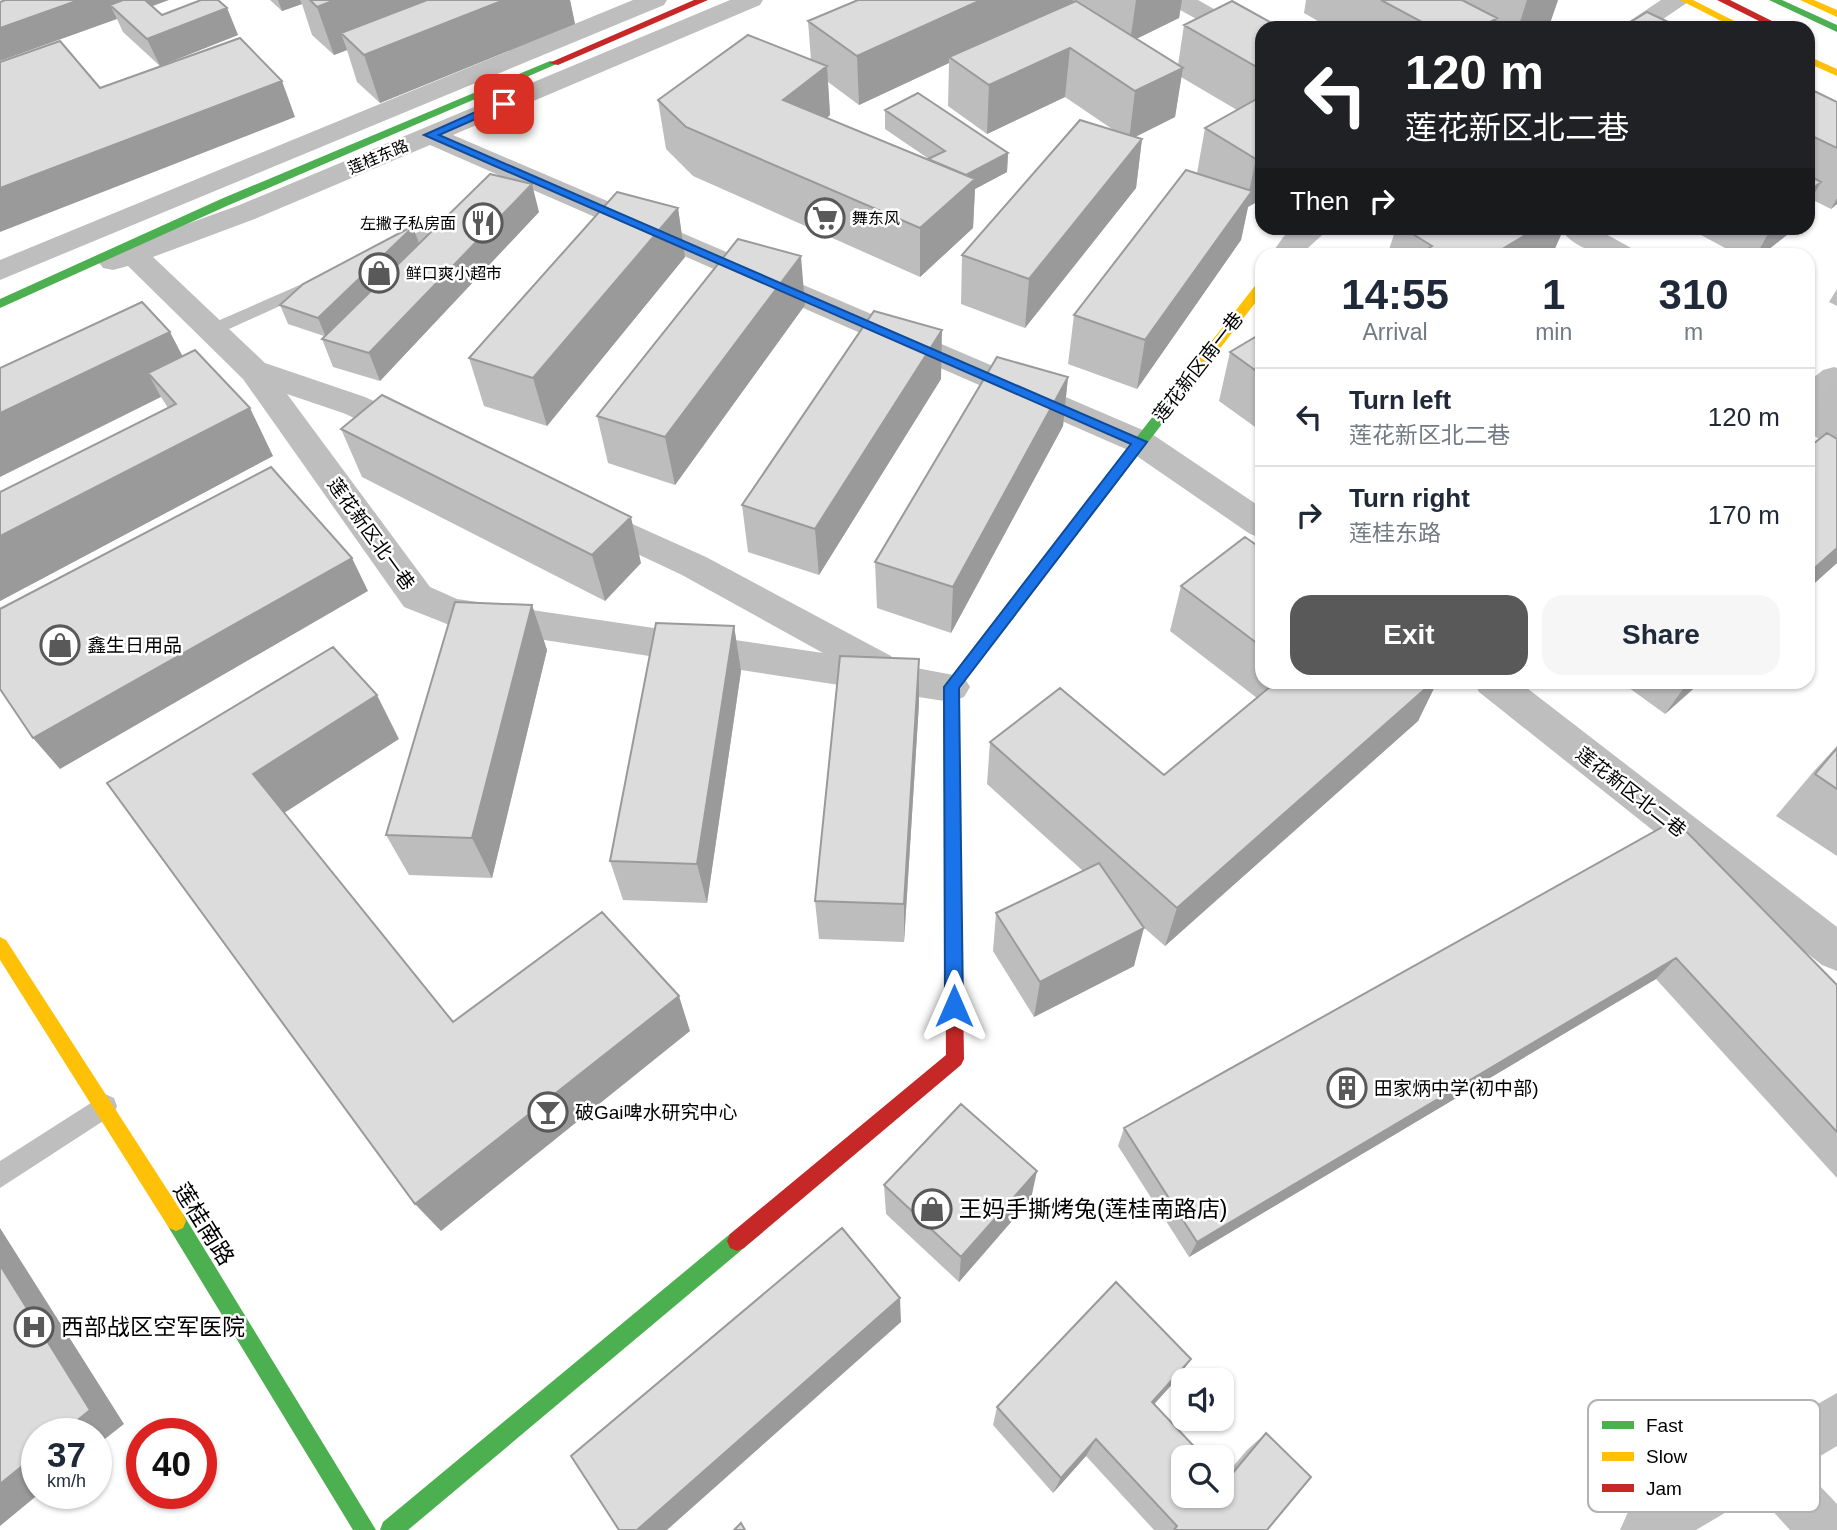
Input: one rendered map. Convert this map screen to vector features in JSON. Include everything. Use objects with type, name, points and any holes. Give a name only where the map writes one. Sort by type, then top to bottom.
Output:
[{"type":"main road","points":[[0,304],[225,202],[703,0]]},
{"type":"main road","points":[[1685,0],[1728,21]]},
{"type":"main road","points":[[1721,0],[1766,21]]},
{"type":"main road","points":[[1774,0],[1837,29]]},
{"type":"main road","points":[[1805,0],[1837,14]]},
{"type":"main road","points":[[1818,45],[1837,54]]},
{"type":"main road","points":[[1815,62],[1837,73]]},
{"type":"main road","name":"莲花新区南一巷","points":[[951,687],[1255,294]]},
{"type":"main road","points":[[391,1530],[955,1059],[951,687]]},
{"type":"main road","name":"莲桂南路","points":[[0,945],[105,1106],[365,1530]]},
{"type":"street","points":[[0,271],[654,0]]},
{"type":"street","name":"莲桂东路","points":[[0,304],[247,212],[751,0]]},
{"type":"street","points":[[1180,0],[1255,43]]},
{"type":"street","points":[[1644,21],[1679,0]]},
{"type":"street","points":[[430,135],[1140,442],[1255,520]]},
{"type":"street","points":[[1290,248],[1305,235]]},
{"type":"street","points":[[1586,235],[1609,248]]},
{"type":"street","name":"莲花新区北一巷","points":[[133,254],[254,371],[397,573],[417,597],[452,612],[951,687]]},
{"type":"street","points":[[254,371],[354,405],[442,447]]},
{"type":"street","points":[[1815,389],[1826,373]]},
{"type":"street","points":[[556,500],[694,566],[901,679]]},
{"type":"street","name":"莲花新区北二巷","points":[[1501,689],[1837,953]]},
{"type":"street","points":[[1820,1428],[1837,1418]]},
{"type":"street","points":[[1646,1530],[1677,1512]]},
{"type":"street","points":[[1809,1512],[1826,1530]]},
{"type":"lane","points":[[373,257],[448,223]]},
{"type":"lane","points":[[212,330],[336,274]]},
{"type":"lane","points":[[0,1176],[105,1106]]},
{"type":"building","points":[[79,0],[0,28],[0,2]]},
{"type":"building","points":[[123,0],[145,0],[162,15],[201,0],[218,0],[227,8],[147,39],[110,5]]},
{"type":"building","points":[[310,0],[335,0],[317,7]]},
{"type":"building","points":[[427,0],[504,0],[364,55],[341,33]]},
{"type":"building","points":[[858,0],[981,0],[857,56],[808,21]]},
{"type":"building","points":[[1381,0],[1462,0],[1497,18],[1492,21],[1420,21]]},
{"type":"building","points":[[1076,1],[1183,68],[1135,91],[1070,48],[989,85],[949,57]]},
{"type":"building","points":[[1232,1],[1268,21],[1255,21],[1255,66],[1184,25]]},
{"type":"building","points":[[1647,12],[1666,21],[1632,21]]},
{"type":"building","points":[[748,35],[827,66],[783,100],[975,179],[920,228],[686,127],[658,100]]},
{"type":"building","points":[[240,38],[282,81],[0,188],[0,62],[60,41],[100,88]]},
{"type":"building","points":[[1815,91],[1837,102],[1837,148],[1815,137]]},
{"type":"building","points":[[918,93],[1008,153],[966,175],[928,159],[945,151],[885,110]]},
{"type":"building","points":[[1255,100],[1255,158],[1205,128]]},
{"type":"building","points":[[1080,120],[1142,139],[1029,279],[962,255]]},
{"type":"building","points":[[1186,170],[1252,191],[1145,340],[1074,315]]},
{"type":"building","points":[[490,174],[532,184],[369,353],[322,339]]},
{"type":"building","points":[[617,192],[678,208],[533,378],[469,358]]},
{"type":"building","points":[[413,226],[318,318],[280,305],[303,284]]},
{"type":"building","points":[[1414,235],[1525,235],[1504,248],[1429,248],[1432,246]]},
{"type":"building","points":[[738,239],[801,256],[665,437],[597,416]]},
{"type":"building","points":[[142,302],[170,332],[0,413],[0,368]]},
{"type":"building","points":[[874,311],[942,330],[815,529],[742,505]]},
{"type":"building","points":[[1255,337],[1255,370],[1230,352]]},
{"type":"building","points":[[195,350],[250,408],[0,536],[0,492],[176,404],[148,373]]},
{"type":"building","points":[[997,357],[1068,377],[953,587],[875,562]]},
{"type":"building","points":[[382,395],[631,517],[592,555],[341,429]]},
{"type":"building","points":[[1827,433],[1837,439],[1837,548],[1815,568],[1815,442]]},
{"type":"building","points":[[271,467],[352,558],[33,738],[0,689],[0,609]]},
{"type":"building","points":[[1245,537],[1255,544],[1255,642],[1181,586]]},
{"type":"building","points":[[455,602],[532,605],[472,838],[386,835]]},
{"type":"building","points":[[656,623],[734,626],[697,864],[610,861]]},
{"type":"building","points":[[333,647],[377,695],[253,774],[453,1022],[602,912],[679,996],[415,1204],[107,783]]},
{"type":"building","points":[[840,656],[919,659],[904,904],[815,901]]},
{"type":"building","points":[[1060,688],[1164,775],[1268,689],[1425,689],[1177,908],[990,742]]},
{"type":"building","points":[[1837,748],[1837,789],[1815,774]]},
{"type":"building","name":"田家炳中学(初中部)","points":[[1675,820],[1837,985],[1837,1132],[1676,958],[1197,1242],[1124,1128]]},
{"type":"building","points":[[1099,863],[1144,928],[1040,982],[996,913]]},
{"type":"building","points":[[961,1104],[1037,1171],[961,1257],[884,1185]]},
{"type":"building","points":[[842,1228],[900,1298],[637,1530],[619,1530],[571,1456]]},
{"type":"building","points":[[0,1265],[90,1410],[80,1418],[21,1418],[21,1467],[0,1484]]},
{"type":"building","points":[[1116,1282],[1191,1359],[1183,1368],[1171,1368],[1171,1381],[1152,1402],[1171,1422],[1171,1431],[1179,1431],[1193,1445],[1171,1445],[1171,1508],[1234,1508],[1234,1472],[1266,1433],[1311,1477],[1267,1530],[1174,1530],[1177,1526],[1096,1439],[1061,1478],[997,1407]]},
{"type":"building","points":[[741,1523],[745,1530],[734,1530]]},
{"type":"traffic: fast","points":[[1774,0],[1837,29]]},
{"type":"traffic: fast","points":[[0,304],[225,202],[554,63]]},
{"type":"traffic: fast","points":[[952,802],[951,687],[1197,369]]},
{"type":"traffic: fast","points":[[176,1221],[365,1530]]},
{"type":"traffic: fast","points":[[391,1530],[737,1241]]},
{"type":"traffic: slow","points":[[1685,0],[1728,21]]},
{"type":"traffic: slow","points":[[1805,0],[1837,14]]},
{"type":"traffic: slow","points":[[1815,62],[1837,73]]},
{"type":"traffic: slow","points":[[1197,369],[1255,294]]},
{"type":"traffic: slow","points":[[0,945],[176,1221]]},
{"type":"traffic: jam","points":[[554,63],[703,0]]},
{"type":"traffic: jam","points":[[1722,0],[1766,21]]},
{"type":"traffic: jam","points":[[737,1241],[955,1059],[952,802]]},
{"type":"place","name":"舞东风","points":[[825,218]]},
{"type":"place","name":"左撇子私房面","points":[[483,223]]},
{"type":"place","name":"鲜口爽小超市","points":[[379,273]]},
{"type":"place","name":"鑫生日用品","points":[[60,645]]},
{"type":"place","name":"田家炳中学(初中部)","points":[[1347,1088]]},
{"type":"place","name":"破Gai啤水研究中心","points":[[548,1112]]},
{"type":"place","name":"王妈手撕烤兔(莲桂南路店)","points":[[932,1209]]},
{"type":"place","name":"西部战区空军医院","points":[[34,1327]]},
{"type":"route","points":[[504,104],[430,135],[1140,442],[951,687],[954,1006]]}]
